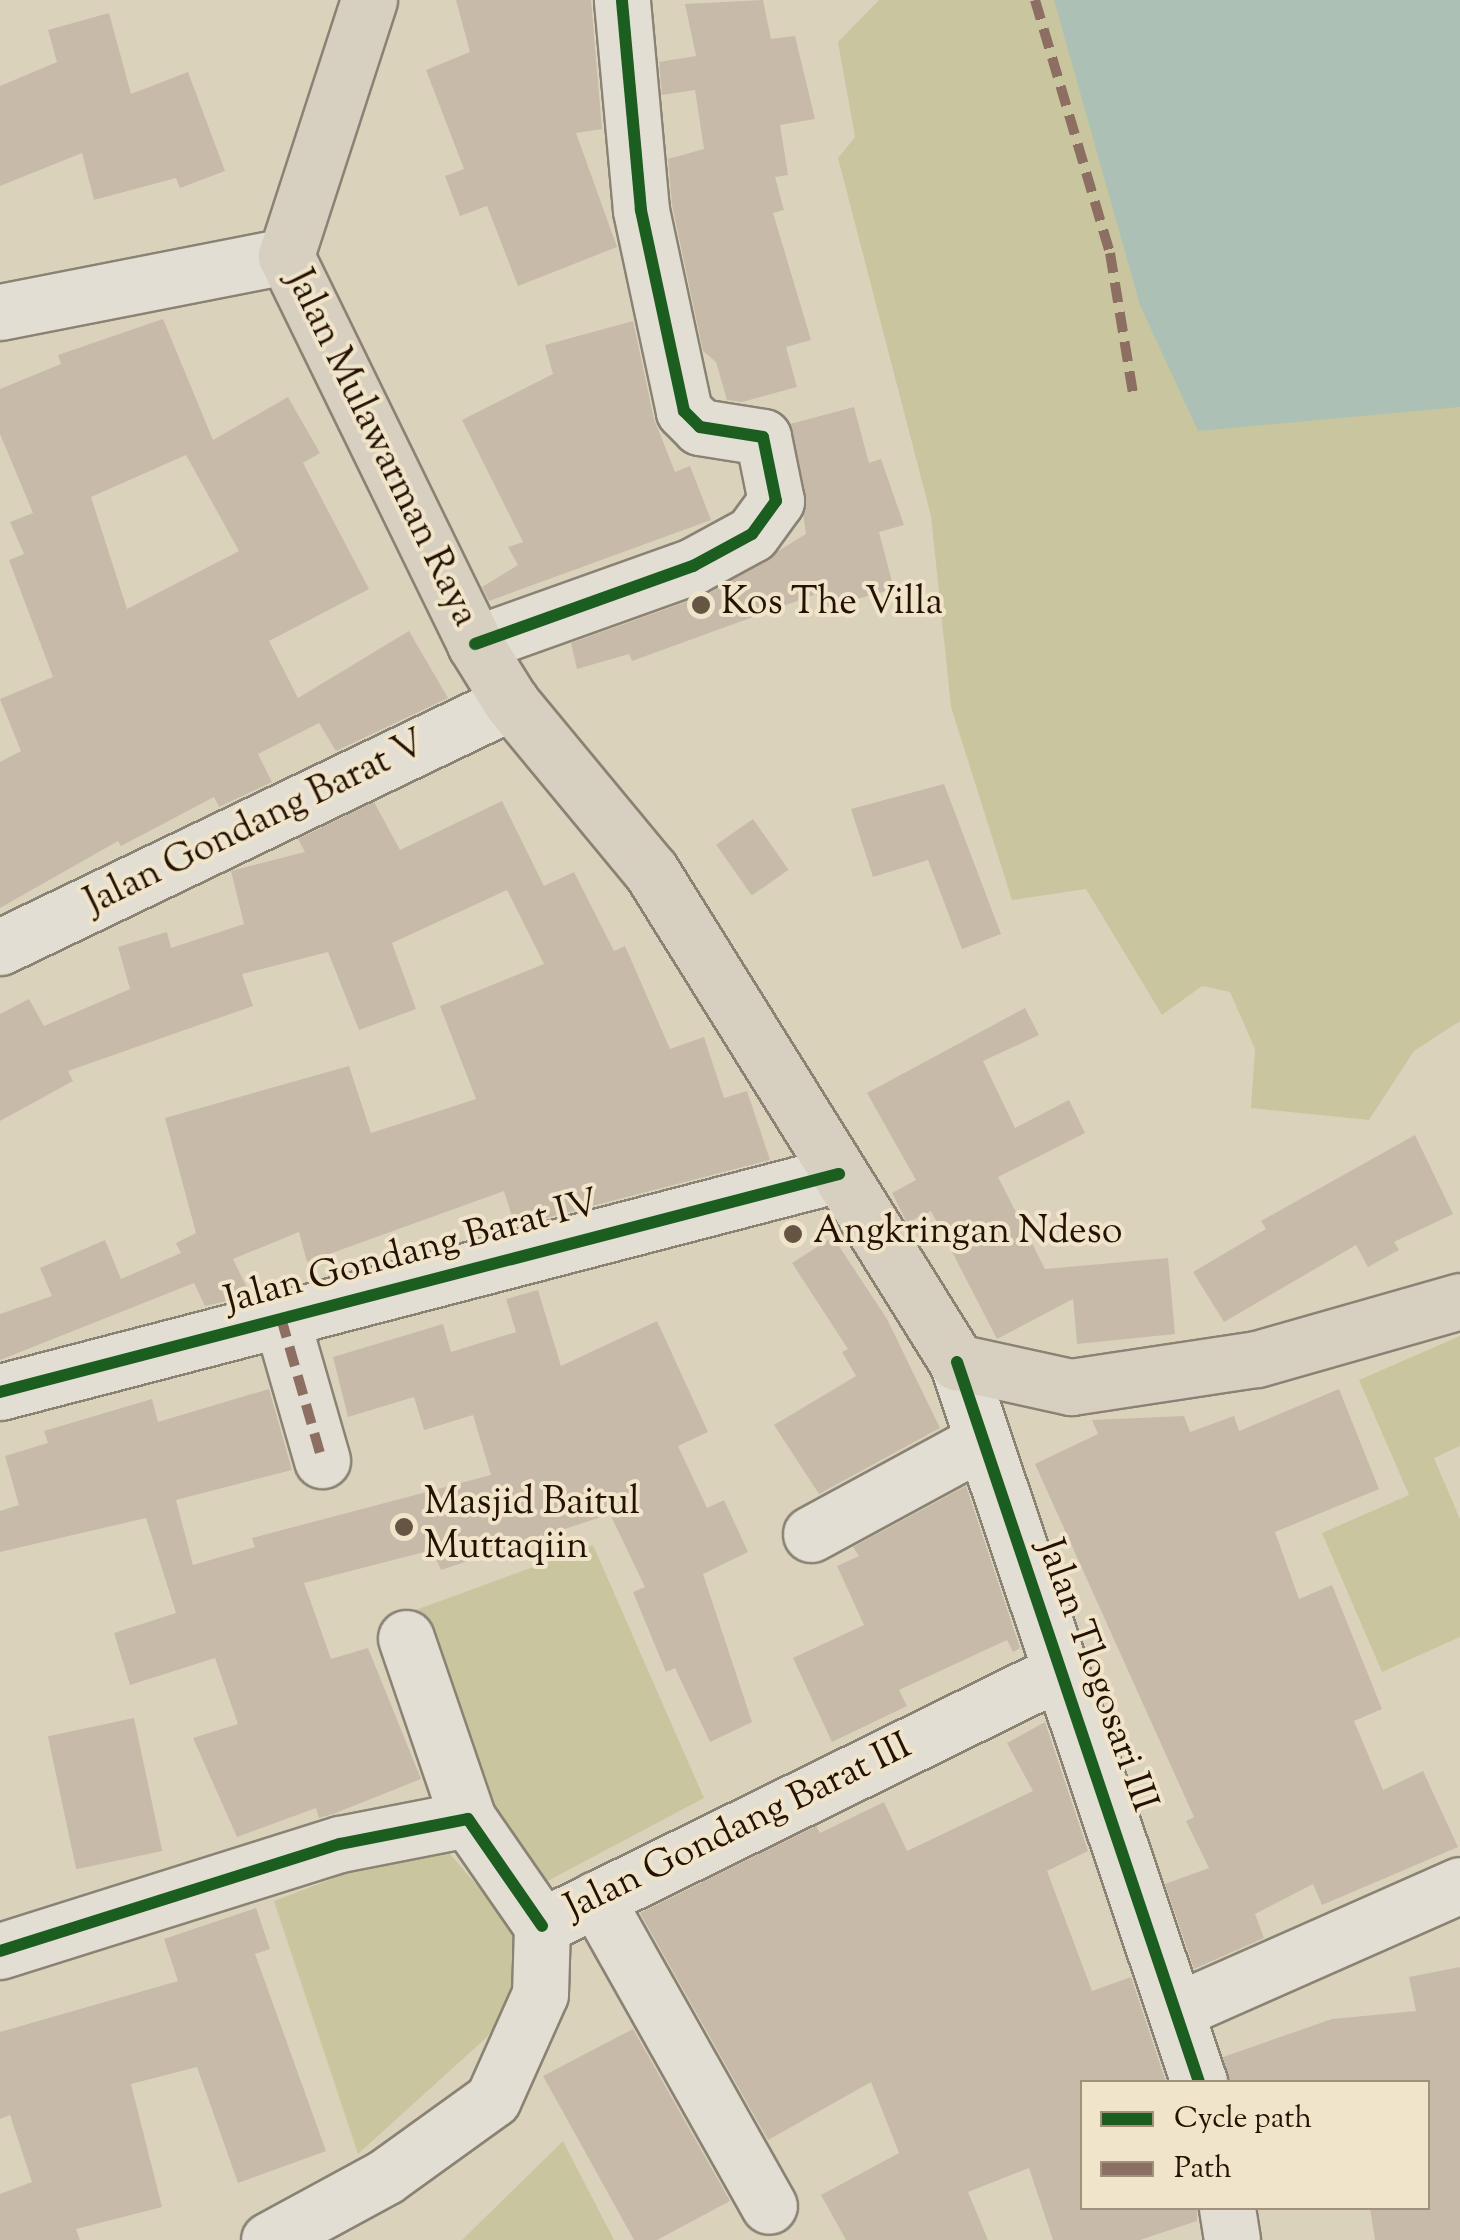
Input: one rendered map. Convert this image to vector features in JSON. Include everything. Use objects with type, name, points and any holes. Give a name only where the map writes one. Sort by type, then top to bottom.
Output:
[{"type":"main road","name":"Jalan Mulawarman Raya","points":[[370,0],[286,256],[474,644],[511,702],[651,871],[957,1362]]},
{"type":"main road","points":[[957,1362],[1071,1388],[1256,1358],[1460,1301]]},
{"type":"street","points":[[474,644],[692,566],[752,534],[776,501],[763,437],[700,428],[684,411],[641,210],[622,0]]},
{"type":"street","points":[[0,312],[286,256]]},
{"type":"street","name":"Jalan Gondang Barat V","points":[[0,947],[511,702]]},
{"type":"street","name":"Jalan Gondang Barat IV","points":[[0,1392],[838,1174]]},
{"type":"street","points":[[281,1318],[322,1460]]},
{"type":"street","name":"Jalan Tlogosari III","points":[[957,1362],[1058,1672],[1178,2010],[1198,2080]]},
{"type":"street","points":[[811,1534],[982,1441]]},
{"type":"street","name":"Jalan Gondang Barat III","points":[[406,1638],[468,1819],[542,1926],[1058,1672]]},
{"type":"street","points":[[0,1951],[340,1844],[468,1819]]},
{"type":"street","points":[[1178,2010],[1460,1885]]},
{"type":"street","points":[[596,1899],[770,2206]]},
{"type":"street","points":[[268,2240],[385,2178],[493,2099],[540,1994],[542,1926]]},
{"type":"shaded area","points":[[879,0],[1460,0],[1460,1021],[1414,1051],[1369,1120],[1251,1108],[1255,1049],[1230,992],[1202,986],[1162,1015],[1086,889],[1012,900],[951,707],[931,516],[838,158],[855,137],[838,42]]},
{"type":"shaded area","points":[[1054,0],[1460,0],[1460,407],[1198,431],[1140,305]]},
{"type":"shaded area","points":[[1460,1336],[1460,1446],[1434,1458],[1460,1519],[1460,1637],[1382,1672],[1322,1533],[1409,1495],[1359,1380]]},
{"type":"shaded area","points":[[593,1545],[704,1798],[542,1884],[502,1833],[402,1615]]},
{"type":"shaded area","points":[[437,1839],[539,1957],[487,2037],[358,2154],[274,1901]]},
{"type":"shaded area","points":[[563,2141],[614,2240],[462,2240]]},
{"type":"building","points":[[456,0],[591,0],[602,129],[576,133],[617,247],[518,286],[487,206],[460,216],[445,176],[464,169],[426,70],[470,52]]},
{"type":"building","points":[[763,0],[771,39],[795,36],[815,119],[780,125],[788,175],[775,177],[784,210],[773,213],[811,340],[786,347],[797,387],[742,402],[727,400],[716,362],[703,351],[672,205],[668,159],[704,149],[695,90],[662,95],[659,62],[696,56],[685,4]]},
{"type":"building","points":[[109,13],[131,94],[188,72],[225,171],[180,188],[176,178],[94,200],[82,153],[0,186],[0,86],[57,62],[48,30]]},
{"type":"building","points":[[163,319],[213,440],[288,397],[320,453],[303,463],[369,589],[269,641],[298,698],[409,631],[448,698],[336,751],[319,723],[258,754],[272,782],[219,807],[214,797],[121,846],[118,841],[0,908],[0,762],[21,751],[0,699],[53,677],[9,560],[24,554],[10,522],[33,513],[0,434],[0,389],[61,364],[58,355]],"holes":[[[186,455],[239,551],[127,609],[91,497]]]},
{"type":"building","points":[[633,321],[654,419],[675,472],[690,466],[711,520],[489,601],[482,587],[518,565],[508,547],[523,542],[462,420],[553,374],[545,345]]},
{"type":"building","points":[[854,407],[869,463],[881,459],[904,525],[879,532],[894,589],[820,609],[816,594],[632,661],[629,654],[577,669],[571,643],[708,594],[806,534],[790,424]]},
{"type":"building","points":[[944,784],[1001,934],[962,949],[928,860],[873,877],[851,809]]},
{"type":"building","points":[[502,801],[544,886],[574,872],[614,951],[625,946],[670,1049],[704,1037],[724,1098],[747,1091],[770,1160],[515,1226],[504,1191],[307,1262],[299,1232],[233,1259],[249,1292],[231,1300],[205,1306],[194,1283],[0,1360],[0,1314],[52,1296],[40,1268],[105,1240],[121,1279],[181,1253],[176,1243],[196,1233],[165,1118],[349,1066],[371,1133],[476,1099],[440,1006],[544,964],[507,890],[392,943],[416,1009],[359,1030],[328,952],[242,974],[253,1006],[68,1071],[73,1081],[0,1121],[0,1014],[29,999],[44,1026],[130,989],[118,947],[167,932],[171,948],[244,924],[231,871],[305,852],[298,839],[374,802],[400,850]]},
{"type":"building","points":[[753,819],[789,870],[752,896],[716,845]]},
{"type":"building","points":[[1025,1008],[1039,1035],[983,1061],[1015,1128],[1069,1100],[1085,1133],[998,1177],[1045,1269],[1168,1258],[1175,1334],[1077,1344],[1073,1299],[997,1339],[931,1211],[907,1223],[892,1193],[916,1180],[867,1093]]},
{"type":"building","points":[[1415,1135],[1453,1214],[1394,1242],[1399,1250],[1368,1267],[1356,1245],[1224,1322],[1193,1272],[1266,1229],[1261,1221]]},
{"type":"building","points":[[833,1237],[887,1319],[940,1428],[819,1494],[774,1425],[856,1376],[842,1352],[848,1349],[792,1263]]},
{"type":"building","points":[[538,1290],[561,1366],[657,1321],[708,1432],[678,1446],[707,1508],[724,1500],[748,1552],[703,1574],[752,1722],[710,1742],[675,1668],[666,1672],[633,1592],[645,1587],[610,1514],[441,1570],[432,1550],[304,1583],[331,1659],[368,1648],[421,1779],[333,1814],[319,1818],[316,1808],[237,1837],[193,1738],[238,1724],[215,1658],[130,1685],[114,1633],[176,1613],[146,1518],[0,1552],[0,1511],[19,1505],[5,1456],[48,1443],[44,1431],[152,1399],[158,1422],[269,1389],[292,1470],[176,1500],[193,1565],[255,1547],[252,1538],[491,1475],[473,1415],[424,1430],[414,1397],[348,1417],[333,1357],[443,1324],[451,1352],[516,1332],[506,1299]]},
{"type":"building","points":[[1339,1389],[1379,1489],[1275,1532],[1299,1599],[1332,1585],[1382,1709],[1354,1721],[1383,1790],[1423,1771],[1458,1847],[1322,1905],[1313,1884],[1255,1914],[1264,1938],[1194,1969],[1165,1884],[1209,1868],[1186,1821],[1194,1817],[1035,1464],[1098,1434],[1092,1420],[1184,1416],[1190,1432],[1234,1416],[1239,1431]]},
{"type":"building","points":[[966,1486],[1020,1648],[1013,1652],[1007,1640],[899,1690],[907,1706],[832,1742],[793,1658],[864,1625],[837,1566],[859,1556],[853,1547]]},
{"type":"building","points":[[134,1718],[162,1851],[76,1869],[48,1736]]},
{"type":"building","points":[[1045,1722],[1088,1851],[1047,1871],[1092,1991],[1131,1977],[1165,2080],[1080,2080],[1080,2210],[1197,2210],[1197,2221],[1140,2240],[1053,2240],[1029,2168],[968,2192],[988,2240],[846,2240],[821,2195],[899,2153],[871,2082],[768,2140],[640,1913],[816,1826],[820,1833],[884,1802],[907,1851],[1033,1791],[1007,1743]]},
{"type":"building","points":[[256,1908],[270,1949],[255,1954],[326,2151],[238,2183],[197,2067],[131,2084],[162,2207],[76,2229],[80,2240],[0,2240],[0,2194],[32,2182],[10,2115],[0,2119],[0,2032],[178,1981],[164,1939]]},
{"type":"building","points":[[1460,1967],[1460,2240],[1375,2240],[1370,2210],[1430,2210],[1430,2080],[1229,2080],[1223,2057],[1332,2019],[1416,2011],[1409,1977]]},
{"type":"building","points":[[633,2029],[730,2201],[657,2240],[634,2240],[543,2076]]},
{"type":"marked path","points":[[1035,0],[1110,253],[1134,399]]},
{"type":"marked path","points":[[281,1318],[322,1460]]},
{"type":"cycle path","points":[[475,644],[693,566],[752,534],[776,501],[763,437],[700,427],[684,411],[641,210],[622,0]]},
{"type":"cycle path","points":[[0,1392],[839,1174]]},
{"type":"cycle path","points":[[957,1362],[1198,2080]]},
{"type":"cycle path","points":[[0,1951],[340,1844],[468,1819],[542,1926]]},
{"type":"place","name":"Kos The Villa","points":[[701,605]]},
{"type":"place","name":"Angkringan Ndeso","points":[[793,1234]]},
{"type":"place","name":"Masjid Baitul Muttaqiin","points":[[404,1527]]}]
